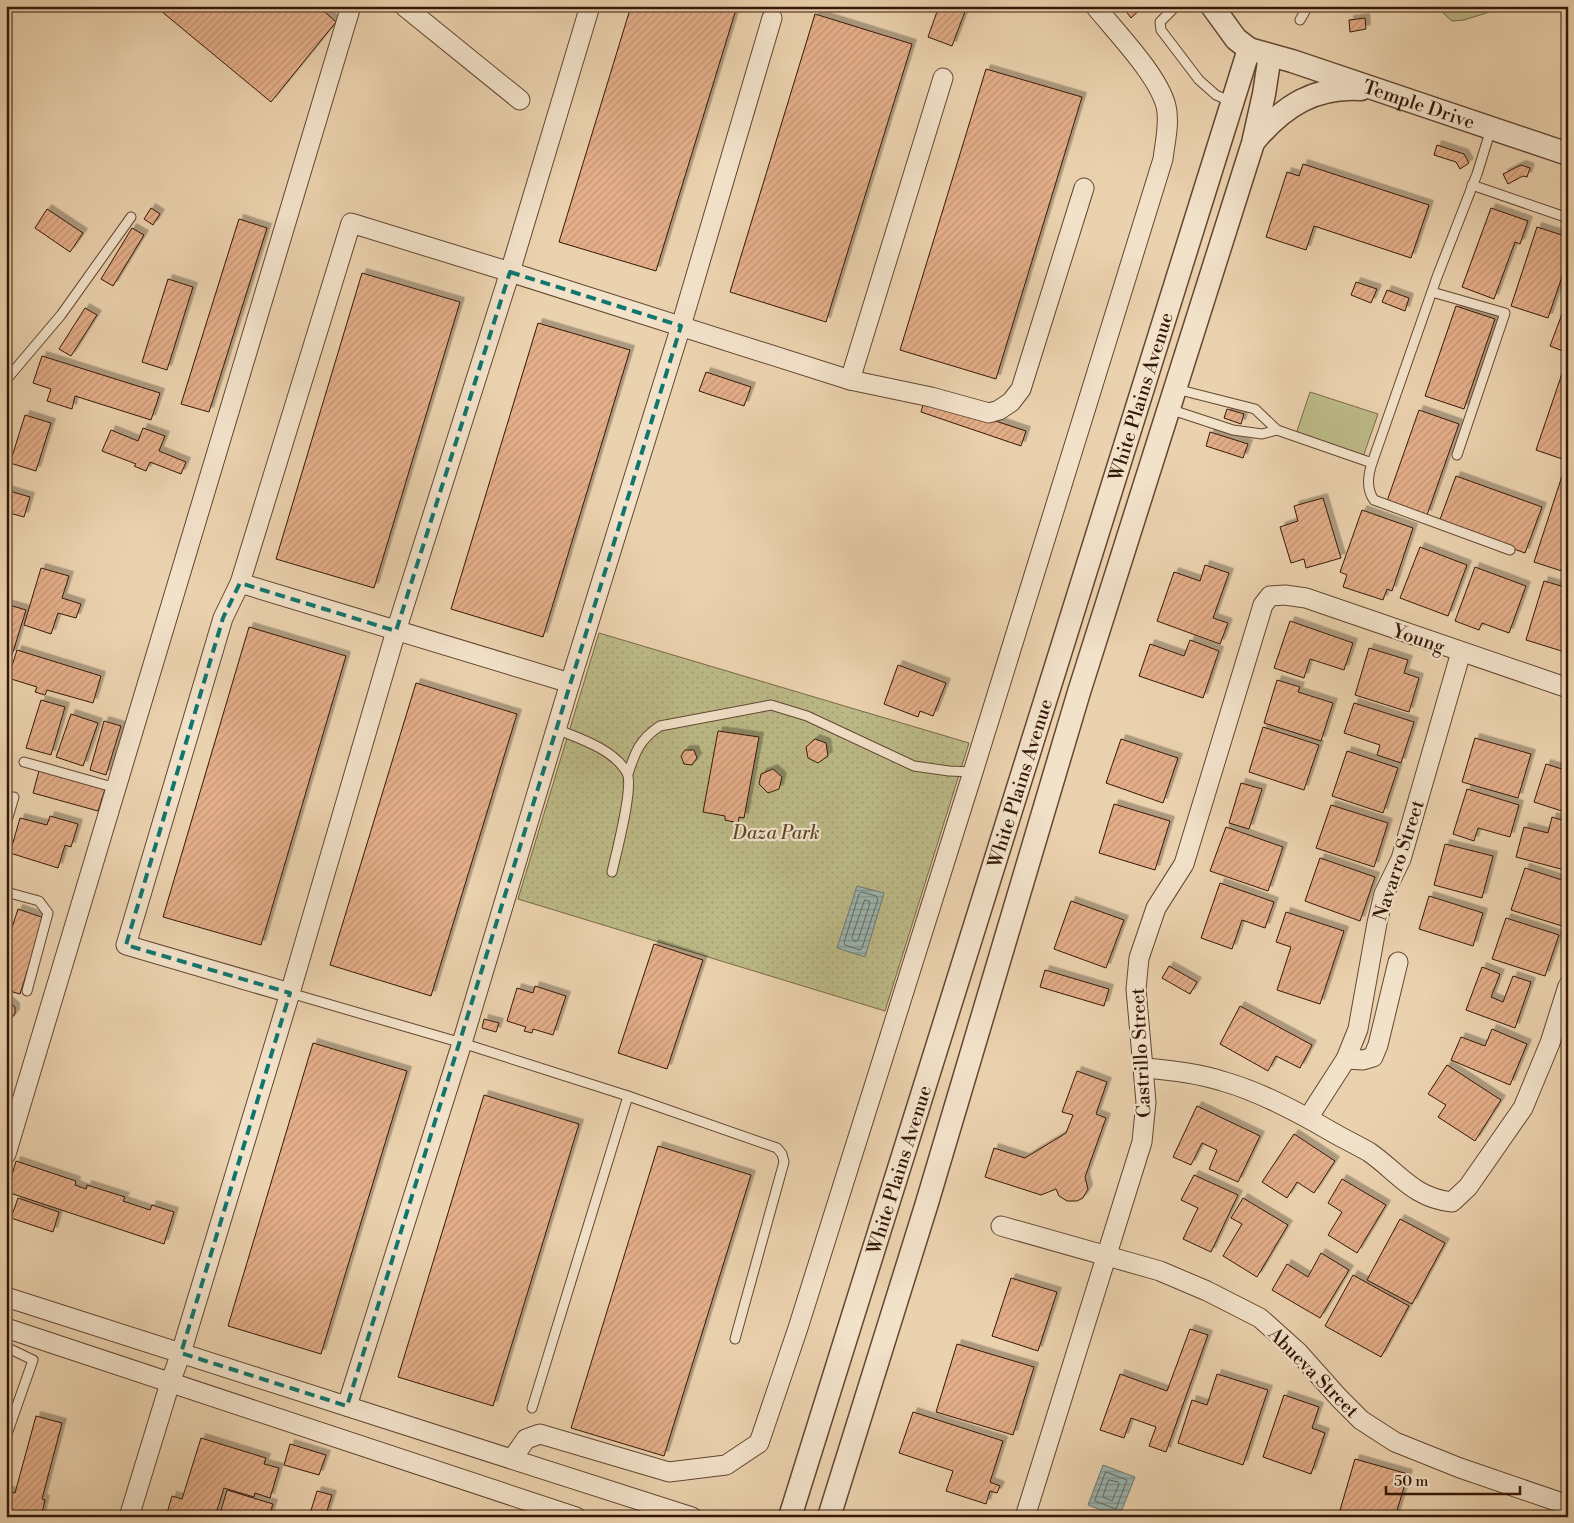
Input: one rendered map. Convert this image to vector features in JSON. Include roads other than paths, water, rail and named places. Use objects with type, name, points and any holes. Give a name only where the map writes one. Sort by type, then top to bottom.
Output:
[{"type":"street","points":[[6,1154],[351,6]]},
{"type":"street","points":[[404,6],[520,100]]},
{"type":"street","points":[[129,1517],[170,1383],[182,1353],[396,631],[510,272],[590,6]]},
{"type":"street","points":[[512,1459],[526,1440],[540,1434],[669,1472],[726,1465],[759,1443],[798,1328],[973,772],[1163,159],[1167,125],[1166,106],[1152,77],[1095,6]]},
{"type":"street","points":[[1212,6],[1236,39],[1249,49]]},
{"type":"street","points":[[348,1406],[462,1043],[570,683],[681,326],[772,18]]},
{"type":"street","name":"White Plains Avenue","points":[[790,1517],[1249,49]]},
{"type":"street","name":"Temple Drive","points":[[1249,49],[1568,154]]},
{"type":"street","name":"White Plains Avenue","points":[[829,1517],[927,1203],[1079,692],[1253,143],[1264,94],[1270,55]]},
{"type":"street","points":[[850,380],[943,78]]},
{"type":"street","points":[[1253,143],[1271,121],[1304,99],[1347,88],[1380,91]]},
{"type":"street","points":[[290,993],[126,945],[223,618],[240,583],[351,223],[850,380],[931,397],[989,413],[1000,410],[1011,402],[1021,389],[1084,188]]},
{"type":"street","points":[[240,583],[570,683]]},
{"type":"street","name":"Young","points":[[1270,596],[1285,595],[1306,598],[1568,688]]},
{"type":"street","name":"Castrillo Street","points":[[1025,1517],[1142,1142],[1146,1102],[1136,989],[1139,958],[1156,908],[1184,864],[1263,606],[1270,596]]},
{"type":"street","name":"Navarro Street","points":[[1308,1118],[1346,1059],[1358,1029],[1384,894],[1401,859],[1461,652]]},
{"type":"street","points":[[1050,683],[1079,692]]},
{"type":"street","points":[[1346,1059],[1363,1060],[1373,1057],[1378,1045],[1398,962]]},
{"type":"street","points":[[1144,1068],[1180,1071],[1223,1081],[1266,1098],[1308,1118],[1369,1153],[1418,1192],[1437,1200],[1452,1202],[1468,1187],[1523,1108],[1550,1043],[1568,986]]},
{"type":"street","name":"Abueva Street","points":[[1001,1226],[1160,1271],[1206,1291],[1260,1318],[1298,1352],[1361,1420],[1395,1442],[1460,1468],[1568,1506]]},
{"type":"street","points":[[6,1297],[692,1517]]},
{"type":"street","points":[[6,1328],[576,1517]]},
{"type":"lane","points":[[1176,6],[1160,22],[1160,30],[1198,80],[1216,96],[1232,102]]},
{"type":"lane","points":[[1300,20],[1308,6]]},
{"type":"lane","points":[[1491,129],[1372,463],[1369,473],[1369,484],[1371,496],[1374,500],[1510,550]]},
{"type":"lane","points":[[1472,185],[1568,218]]},
{"type":"lane","points":[[6,380],[61,315],[131,217]]},
{"type":"lane","points":[[1432,292],[1505,313],[1457,455]]},
{"type":"lane","points":[[1172,399],[1233,430],[1262,434],[1278,430]]},
{"type":"lane","points":[[1172,399],[1255,409],[1278,430],[1372,463]]},
{"type":"lane","points":[[612,872],[629,792],[628,774],[634,754],[647,735],[660,726],[771,705],[807,716],[914,766],[973,772]]},
{"type":"lane","points":[[556,729],[596,745],[617,762],[628,774]]},
{"type":"lane","points":[[24,762],[116,788]]},
{"type":"lane","points":[[6,824],[14,797]]},
{"type":"lane","points":[[6,892],[39,901],[48,913],[26,991]]},
{"type":"lane","points":[[290,993],[462,1043],[628,1096],[777,1148],[782,1154],[784,1162],[735,1339]]},
{"type":"lane","points":[[532,1408],[628,1096]]},
{"type":"lane","points":[[6,1347],[33,1360],[6,1437]]},
{"type":"water","points":[[857,886],[884,893],[865,957],[837,948]]},
{"type":"water","points":[[1103,1465],[1135,1477],[1119,1517],[1088,1505]]},
{"type":"park label","name":"Daza Park","points":[[776,832]]}]
